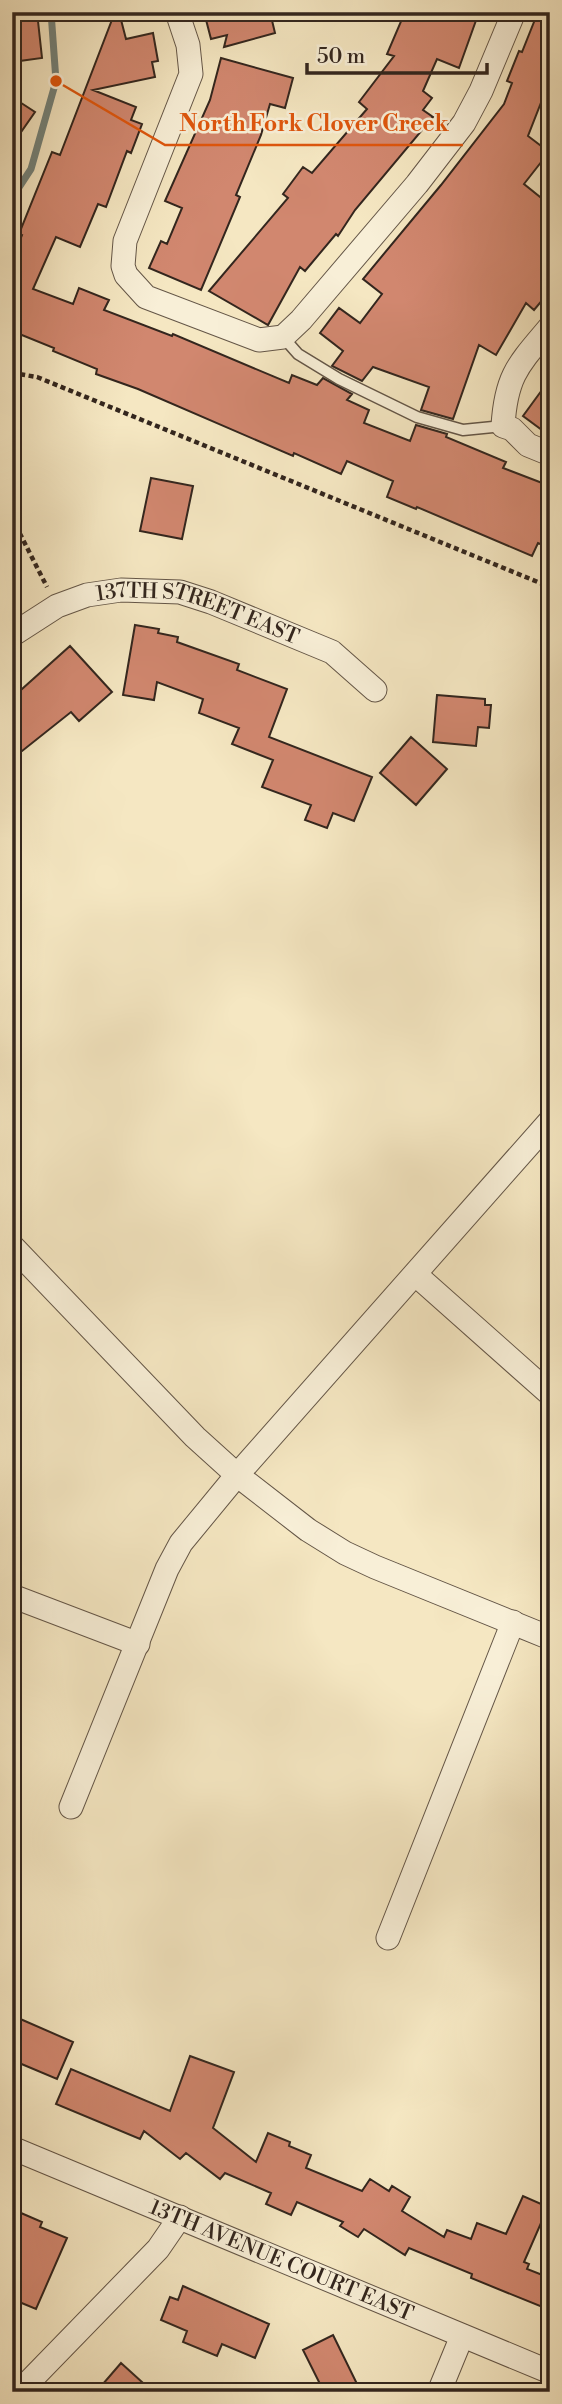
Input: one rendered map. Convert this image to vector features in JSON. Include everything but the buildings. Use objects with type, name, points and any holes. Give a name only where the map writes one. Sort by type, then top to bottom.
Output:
[{"type":"street","points":[[177,12],[188,46],[191,74],[125,241],[123,266],[126,275],[146,297],[259,340],[278,337],[333,284],[417,184],[464,123],[481,91],[514,12]]},
{"type":"street","points":[[550,327],[514,374],[506,390],[503,426],[512,429],[528,445],[550,454]]},
{"type":"street","name":"137TH STREET EAST","points":[[12,635],[57,606],[87,595],[121,590],[180,592],[332,652],[375,690]]},
{"type":"street","points":[[71,1807],[167,1569],[181,1543],[237,1475],[550,1121]]},
{"type":"street","points":[[12,1247],[195,1437],[237,1475],[308,1530],[345,1553],[550,1638]]},
{"type":"street","points":[[416,1275],[550,1394]]},
{"type":"street","points":[[12,1596],[138,1644]]},
{"type":"street","points":[[388,1937],[513,1622]]},
{"type":"street","name":"13TH AVENUE COURT EAST","points":[[12,2148],[550,2372]]},
{"type":"street","points":[[19,2392],[159,2249],[180,2217]]},
{"type":"street","points":[[439,2392],[462,2336]]},
{"type":"lane","points":[[278,337],[298,354],[339,379],[417,417],[463,430],[503,426]]},
{"type":"path","points":[[12,376],[19,374],[37,377],[550,587]]},
{"type":"path","points":[[12,518],[57,606]]},
{"type":"waterway","points":[[12,198],[31,169],[56,81],[51,12]]},
{"type":"place","name":"North Fork Clover Creek","points":[[56,81]]}]
